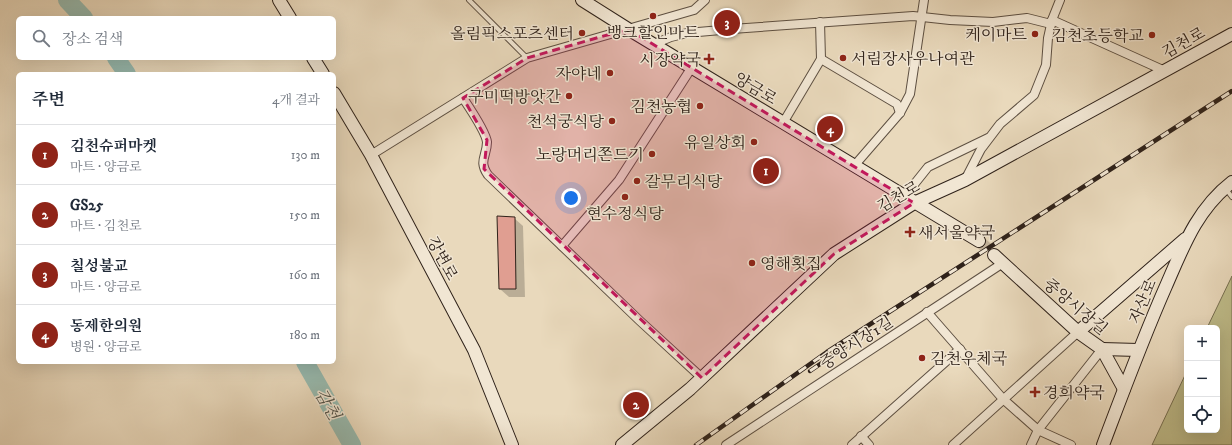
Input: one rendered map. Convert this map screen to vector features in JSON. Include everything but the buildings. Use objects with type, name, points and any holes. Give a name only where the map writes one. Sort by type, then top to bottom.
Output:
[{"type":"street","points":[[279,0],[289,16]]},
{"type":"street","name":"양금로","points":[[582,0],[909,200]]},
{"type":"street","points":[[371,155],[527,58],[694,10],[705,0]]},
{"type":"street","points":[[854,166],[900,113],[910,94],[924,0]]},
{"type":"street","points":[[965,180],[981,149],[1000,124],[1034,95],[1046,65],[1048,38],[1060,0]]},
{"type":"street","points":[[654,44],[670,37],[687,33],[820,22],[914,16],[993,22],[1027,18],[1052,22],[1165,71]]},
{"type":"street","points":[[783,123],[821,59],[820,22]]},
{"type":"street","name":"김천로","points":[[628,443],[702,378],[834,254],[909,200],[965,180],[1232,34]]},
{"type":"street","points":[[821,59],[897,104],[900,113]]},
{"type":"street","points":[[314,60],[322,72]]},
{"type":"street","points":[[562,246],[619,180],[692,67]]},
{"type":"street","name":"강변로","points":[[336,96],[371,155],[474,350],[512,445]]},
{"type":"street","points":[[463,98],[487,140],[487,148],[483,162],[484,169],[640,321],[702,378]]},
{"type":"street","points":[[979,241],[909,200],[928,167],[990,137]]},
{"type":"street","name":"자산로","points":[[1103,445],[1138,350],[1188,235],[1206,206],[1230,189]]},
{"type":"street","points":[[953,445],[1188,235]]},
{"type":"street","name":"중앙시장길","points":[[994,255],[1078,332],[1102,349],[1038,430],[1031,445]]},
{"type":"street","name":"중앙시장1길","points":[[726,445],[1003,263]]},
{"type":"street","points":[[927,312],[1004,399],[1038,430],[1071,445]]},
{"type":"street","points":[[852,445],[960,349]]},
{"type":"street","points":[[1102,349],[1138,350]]},
{"type":"street","points":[[1102,349],[1124,389]]},
{"type":"street","points":[[861,436],[869,445]]},
{"type":"lane","points":[[469,0],[527,58]]},
{"type":"highlighted area","points":[[628,29],[914,203],[834,254],[702,378],[484,169],[487,140],[463,98],[527,58]]},
{"type":"shaded area","points":[[1232,276],[1232,445],[1152,445],[1184,377],[1184,433],[1220,433],[1220,325],[1208,325]]},
{"type":"waterway","name":"감천","points":[[67,0],[82,16]]},
{"type":"waterway","name":"감천","points":[[117,60],[126,72]]},
{"type":"waterway","name":"감천","points":[[306,364],[352,445]]},
{"type":"tunnel","points":[[979,241],[994,255]]},
{"type":"railway","points":[[696,445],[827,352],[1232,91]]},
{"type":"railway","points":[[810,371],[845,347]]},
{"type":"place","name":"뱅크할인마트","points":[[653,16]]},
{"type":"place","name":"칠성불교","points":[[727,23]]},
{"type":"place","name":"올림픽스포츠센터","points":[[582,33]]},
{"type":"place","name":"케이마트","points":[[1035,34]]},
{"type":"place","name":"김천초등학교","points":[[1152,35]]},
{"type":"place","name":"서림장사우나여관","points":[[843,58]]},
{"type":"place","name":"시장약국","points":[[709,59]]},
{"type":"place","name":"자야네","points":[[610,73]]},
{"type":"place","name":"구미떡방앗간","points":[[569,96]]},
{"type":"place","name":"김천농협","points":[[700,106]]},
{"type":"place","name":"천석궁식당","points":[[612,121]]},
{"type":"place","name":"동제한의원","points":[[830,129]]},
{"type":"place","name":"유일상회","points":[[754,142]]},
{"type":"place","name":"노랑머리쫀드기","points":[[652,154]]},
{"type":"place","name":"김천슈퍼마켓","points":[[766,171]]},
{"type":"place","name":"갈무리식당","points":[[637,181]]},
{"type":"place","name":"현수정식당","points":[[625,197]]},
{"type":"place","name":"새서울약국","points":[[910,232]]},
{"type":"place","name":"영해횟집","points":[[752,263]]},
{"type":"place","name":"김천우체국","points":[[922,358]]},
{"type":"place","name":"경희약국","points":[[1035,392]]},
{"type":"place","name":"GS25","points":[[636,405]]}]
